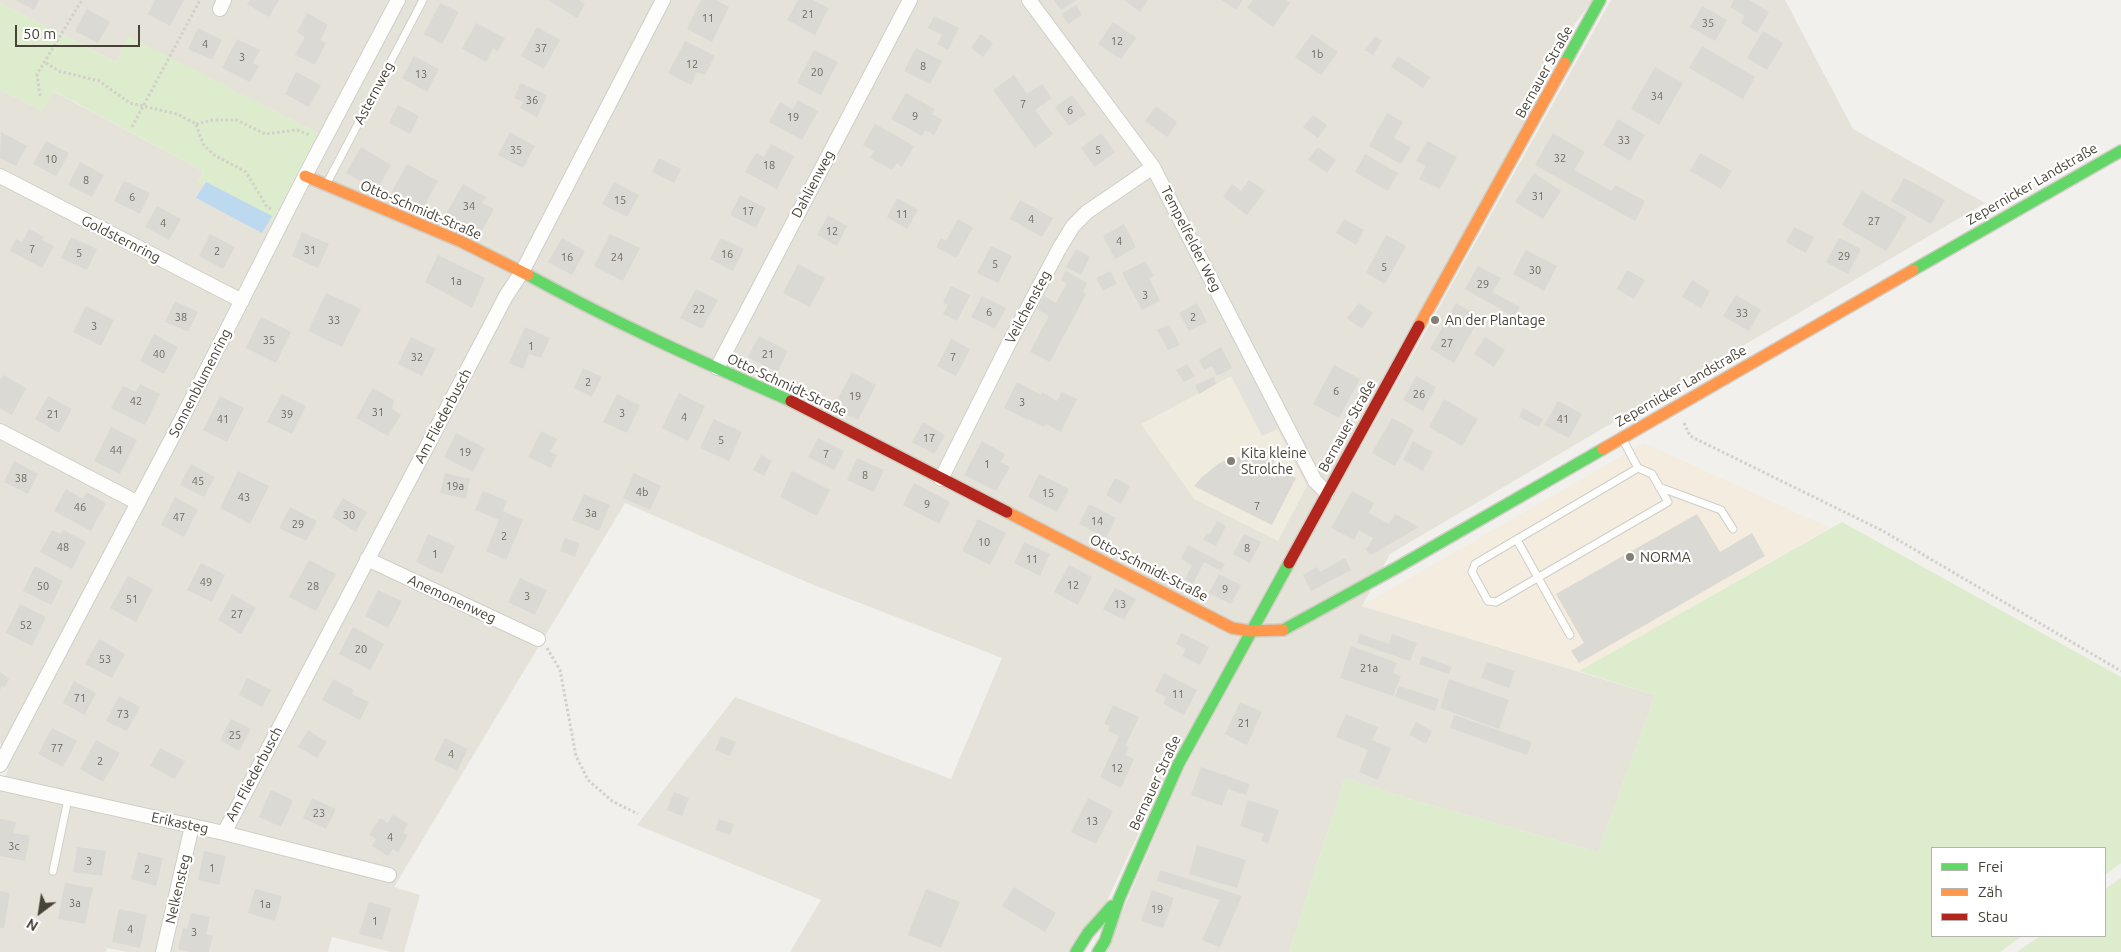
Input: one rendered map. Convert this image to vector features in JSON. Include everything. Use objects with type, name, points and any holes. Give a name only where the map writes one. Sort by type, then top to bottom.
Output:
[{"type":"street","name":"Sonnenblumenring","points":[[0,765],[138,503],[305,176],[398,0]]},
{"type":"street","name":"Am Fliederbusch","points":[[224,833],[506,296],[522,272],[663,0]]},
{"type":"street","name":"Dahlienweg","points":[[717,368],[910,0]]},
{"type":"street","name":"Tempelfelder Weg","points":[[1029,0],[1154,166],[1314,481],[1327,494]]},
{"type":"street","name":"Bernauer Straße","points":[[1098,952],[1105,941],[1119,899],[1178,765],[1250,631],[1600,0]]},
{"type":"street","name":"Zepernicker Landstraße","points":[[1250,631],[1283,630],[1396,568],[2121,151]]},
{"type":"street","name":"Veilchensteg","points":[[941,479],[1008,345],[1073,226],[1087,212],[1154,166]]},
{"type":"street","name":"Goldsternring","points":[[0,176],[242,301]]},
{"type":"street","name":"Otto-Schmidt-Straße","points":[[305,176],[462,242],[558,292],[801,406],[1232,628],[1250,631]]},
{"type":"street","points":[[0,430],[138,503]]},
{"type":"street","name":"Anemonenweg","points":[[367,559],[538,639]]},
{"type":"street","name":"Erikasteg","points":[[0,783],[224,833],[389,875]]},
{"type":"street","name":"Nelkensteg","points":[[163,952],[192,826]]},
{"type":"street","name":"Bernauer Straße","points":[[1076,952],[1088,933],[1119,899]]},
{"type":"lane","name":"Asternweg","points":[[325,186],[423,0]]},
{"type":"lane","points":[[1622,438],[1638,468],[1652,474],[1668,502],[1496,602],[1488,601],[1472,572],[1475,564],[1638,468]]},
{"type":"lane","points":[[1659,487],[1721,510],[1733,529]]},
{"type":"lane","points":[[1517,540],[1570,635]]},
{"type":"lane","points":[[53,870],[68,799]]},
{"type":"path","points":[[40,96],[37,74],[46,63],[82,0]]},
{"type":"path","points":[[132,126],[200,0]]},
{"type":"path","points":[[46,63],[59,71],[100,81],[130,103],[177,114],[196,124],[214,120],[237,120],[265,134],[297,130],[324,141]]},
{"type":"path","points":[[196,124],[203,144],[214,156],[246,172],[267,207],[285,216]]},
{"type":"path","points":[[1677,406],[1690,436],[1882,531],[2121,671]]},
{"type":"path","points":[[538,639],[550,650],[560,670],[576,756],[588,780],[612,801],[638,814]]},
{"type":"shaded area","points":[[0,0],[1593,0],[1558,46],[1547,65],[1527,120],[1168,770],[1105,905],[1071,952],[790,952],[821,900],[637,825],[735,697],[951,779],[1002,658],[816,586],[625,503],[394,887],[420,895],[404,952],[391,952],[332,937],[328,952],[127,952],[107,948],[106,952],[0,952],[0,788],[8,770],[0,741],[0,90],[42,111],[53,91],[203,171],[198,182],[272,221],[318,133],[128,37],[116,62],[0,3]]},
{"type":"shaded area","points":[[1611,0],[1785,0],[1853,129],[1985,203],[1390,554],[1362,606],[1655,695],[1598,852],[1409,799],[1345,778],[1289,952],[1105,952],[1181,775],[1272,606]]},
{"type":"shaded area","name":"Kita kleine Strolche","points":[[1231,376],[1262,436],[1278,429],[1307,486],[1278,541],[1194,499],[1141,424]]},
{"type":"shaded area","points":[[1254,380],[1278,426],[1263,434],[1239,388]]},
{"type":"shaded area","points":[[1644,443],[1830,528],[1579,671],[1361,606]]},
{"type":"green space","points":[[0,3],[116,62],[128,36],[318,133],[272,221],[198,182],[203,171],[54,91],[42,111],[0,90]]},
{"type":"green space","points":[[1842,522],[2121,677],[2121,863],[2106,874],[2106,847],[1931,847],[1931,937],[2021,937],[2000,952],[1289,952],[1345,778],[1409,799],[1598,852],[1655,695],[1579,671]]},
{"type":"green space","points":[[2121,878],[2121,952],[2017,952],[2039,937],[2106,937],[2106,888]]},
{"type":"water","points":[[206,182],[272,216],[262,233],[196,198]]},
{"type":"building","points":[[16,0],[39,0],[34,10]]},
{"type":"building","points":[[155,0],[184,0],[170,26],[148,14]]},
{"type":"building","points":[[250,0],[279,0],[269,17],[247,4]]},
{"type":"building","points":[[548,0],[579,0],[585,4],[577,18]]},
{"type":"building","points":[[701,0],[716,0],[729,7],[712,42],[687,29]]},
{"type":"building","points":[[798,0],[813,0],[829,8],[815,35],[787,20]]},
{"type":"building","points":[[1054,0],[1077,0],[1061,10]]},
{"type":"building","points":[[1124,0],[1148,0],[1140,12]]},
{"type":"building","points":[[1222,0],[1243,0],[1236,10]]},
{"type":"building","points":[[1253,0],[1286,0],[1290,3],[1273,27],[1247,8]]},
{"type":"building","points":[[1734,0],[1749,0],[1769,12],[1757,33],[1741,23],[1745,16],[1730,7]]},
{"type":"building","points":[[440,3],[459,12],[442,44],[424,34]]},
{"type":"building","points":[[1076,5],[1082,15],[1068,24],[1062,14]]},
{"type":"building","points":[[1702,6],[1727,20],[1715,41],[1690,27]]},
{"type":"building","points":[[87,9],[110,22],[98,43],[75,31]]},
{"type":"building","points":[[307,13],[328,25],[320,40],[326,43],[315,65],[295,55],[305,37],[297,32]]},
{"type":"building","points":[[934,16],[959,28],[948,50],[937,44],[942,35],[928,28]]},
{"type":"building","points":[[1113,22],[1136,38],[1121,59],[1098,44]]},
{"type":"building","points":[[476,23],[505,38],[498,51],[493,48],[486,62],[462,49]]},
{"type":"building","points":[[537,27],[560,40],[544,69],[521,56]]},
{"type":"building","points":[[198,28],[222,40],[212,60],[188,49]]},
{"type":"building","points":[[1763,31],[1783,43],[1767,70],[1747,58]]},
{"type":"building","points":[[981,34],[993,43],[983,57],[971,48]]},
{"type":"building","points":[[1312,34],[1338,52],[1321,75],[1295,57]]},
{"type":"building","points":[[1375,36],[1382,41],[1373,55],[1365,50]]},
{"type":"building","points":[[237,39],[260,50],[253,63],[259,66],[250,82],[222,68]]},
{"type":"building","points":[[685,41],[715,56],[705,75],[697,72],[691,85],[668,73]]},
{"type":"building","points":[[1702,46],[1755,77],[1743,99],[1689,68]]},
{"type":"building","points":[[916,48],[942,61],[930,84],[904,71]]},
{"type":"building","points":[[814,50],[838,62],[821,95],[797,83]]},
{"type":"building","points":[[414,56],[439,69],[427,92],[402,78]]},
{"type":"building","points":[[1398,56],[1430,77],[1423,88],[1391,67]]},
{"type":"building","points":[[1655,67],[1683,83],[1659,125],[1631,109]]},
{"type":"building","points":[[296,72],[321,85],[309,107],[285,94]]},
{"type":"building","points":[[1014,75],[1027,94],[1042,84],[1052,98],[1035,110],[1053,134],[1035,148],[993,90]]},
{"type":"building","points":[[521,83],[547,95],[537,117],[520,108],[523,102],[514,98]]},
{"type":"building","points":[[906,93],[935,109],[932,114],[942,120],[934,135],[925,130],[922,136],[891,119]]},
{"type":"building","points":[[1072,95],[1086,114],[1069,126],[1055,107]]},
{"type":"building","points":[[798,100],[818,111],[802,140],[769,122],[780,102],[793,109]]},
{"type":"building","points":[[398,105],[419,116],[410,134],[389,123]]},
{"type":"building","points":[[1156,106],[1177,122],[1167,137],[1145,121]]},
{"type":"building","points":[[1387,113],[1403,122],[1394,138],[1411,147],[1401,164],[1369,146]]},
{"type":"building","points":[[1313,115],[1327,125],[1318,138],[1303,127]]},
{"type":"building","points":[[1618,119],[1645,135],[1630,161],[1603,145]]},
{"type":"building","points":[[875,124],[914,146],[902,167],[896,163],[892,170],[870,158],[874,151],[863,145]]},
{"type":"building","points":[[1,132],[27,146],[16,166],[0,158]]},
{"type":"building","points":[[510,132],[535,146],[523,168],[498,155]]},
{"type":"building","points":[[1101,133],[1115,152],[1095,167],[1081,148]]},
{"type":"building","points":[[1553,133],[1585,152],[1574,170],[1612,191],[1615,185],[1645,201],[1635,221],[1535,165]]},
{"type":"building","points":[[46,141],[69,153],[56,176],[33,164]]},
{"type":"building","points":[[1427,141],[1457,157],[1440,189],[1419,179],[1426,166],[1416,161]]},
{"type":"building","points":[[771,144],[794,156],[777,189],[745,172],[756,153],[764,157]]},
{"type":"building","points":[[361,147],[391,165],[377,190],[346,173]]},
{"type":"building","points":[[1318,147],[1336,160],[1327,173],[1308,160]]},
{"type":"building","points":[[1700,153],[1732,171],[1721,189],[1690,171]]},
{"type":"building","points":[[1365,154],[1398,173],[1388,191],[1355,172]]},
{"type":"building","points":[[659,158],[681,169],[674,183],[652,172]]},
{"type":"building","points":[[80,162],[104,175],[92,197],[68,185]]},
{"type":"building","points":[[407,164],[438,181],[422,210],[391,193]]},
{"type":"building","points":[[1534,173],[1561,191],[1543,219],[1515,202]]},
{"type":"building","points":[[1904,178],[1945,200],[1931,224],[1891,201]]},
{"type":"building","points":[[1249,180],[1265,191],[1247,215],[1223,197],[1232,184],[1241,191]]},
{"type":"building","points":[[124,181],[150,193],[140,214],[114,201]]},
{"type":"building","points":[[614,182],[639,195],[627,217],[602,204]]},
{"type":"building","points":[[463,184],[486,197],[482,203],[494,209],[480,234],[445,216]]},
{"type":"building","points":[[1862,191],[1907,217],[1886,251],[1842,225]]},
{"type":"building","points":[[740,195],[766,208],[756,228],[730,215]]},
{"type":"building","points":[[897,198],[918,210],[907,229],[887,217]]},
{"type":"building","points":[[1020,200],[1053,218],[1042,237],[1010,219]]},
{"type":"building","points":[[157,206],[181,219],[169,240],[145,227]]},
{"type":"building","points":[[828,215],[847,226],[837,246],[817,235]]},
{"type":"building","points":[[958,219],[973,228],[956,258],[936,247],[941,238],[946,241]]},
{"type":"building","points":[[1344,219],[1364,230],[1356,245],[1336,233]]},
{"type":"building","points":[[1124,224],[1136,247],[1115,259],[1103,236]]},
{"type":"building","points":[[1794,227],[1814,237],[1806,253],[1786,242]]},
{"type":"building","points":[[29,229],[44,237],[42,240],[54,246],[42,268],[10,251],[16,239],[22,242]]},
{"type":"building","points":[[302,232],[329,244],[318,268],[292,256]]},
{"type":"building","points":[[210,234],[235,247],[223,269],[199,256]]},
{"type":"building","points":[[610,234],[640,248],[623,281],[594,266]]},
{"type":"building","points":[[1386,235],[1406,246],[1385,284],[1366,273]]},
{"type":"building","points":[[71,237],[97,249],[87,270],[61,258]]},
{"type":"building","points":[[562,238],[585,251],[572,275],[548,262]]},
{"type":"building","points":[[721,238],[744,249],[733,271],[710,259]]},
{"type":"building","points":[[1839,238],[1861,249],[1848,274],[1826,262]]},
{"type":"building","points":[[991,246],[1012,256],[998,283],[977,273]]},
{"type":"building","points":[[1076,249],[1090,257],[1081,275],[1066,267]]},
{"type":"building","points":[[1526,250],[1557,266],[1544,291],[1513,274]]},
{"type":"building","points":[[438,255],[485,278],[472,308],[425,282]]},
{"type":"building","points":[[1145,261],[1154,276],[1149,278],[1160,301],[1142,310],[1122,273]]},
{"type":"building","points":[[798,264],[825,278],[810,307],[783,293]]},
{"type":"building","points":[[1478,266],[1501,278],[1492,292],[1520,307],[1514,317],[1465,289]]},
{"type":"building","points":[[1627,270],[1645,280],[1634,299],[1617,289]]},
{"type":"building","points":[[1066,271],[1087,283],[1083,292],[1086,294],[1050,362],[1030,352],[1049,316],[1037,309],[1044,296],[1056,303],[1067,283],[1061,280]]},
{"type":"building","points":[[1110,271],[1117,284],[1103,291],[1096,278]]},
{"type":"building","points":[[1692,280],[1710,291],[1701,308],[1682,297]]},
{"type":"building","points":[[951,286],[970,295],[957,321],[943,314],[948,305],[943,302]]},
{"type":"building","points":[[696,289],[718,300],[702,329],[680,318]]},
{"type":"building","points":[[326,293],[361,309],[342,347],[308,331]]},
{"type":"building","points":[[1736,295],[1761,310],[1749,331],[1723,316]]},
{"type":"building","points":[[982,296],[1006,308],[995,329],[971,317]]},
{"type":"building","points":[[175,301],[198,312],[188,332],[165,322]]},
{"type":"building","points":[[1197,303],[1207,322],[1189,331],[1179,313]]},
{"type":"building","points":[[1359,303],[1373,313],[1362,329],[1347,318]]},
{"type":"building","points":[[1456,303],[1480,317],[1454,363],[1430,349]]},
{"type":"building","points":[[86,306],[114,320],[101,346],[73,332]]},
{"type":"building","points":[[261,317],[291,332],[276,363],[246,348]]},
{"type":"building","points":[[1169,325],[1180,345],[1168,350],[1157,330]]},
{"type":"building","points":[[525,327],[550,338],[541,358],[529,354],[523,369],[509,363]]},
{"type":"building","points":[[154,334],[178,347],[164,374],[140,361]]},
{"type":"building","points":[[759,336],[788,351],[777,372],[748,357]]},
{"type":"building","points":[[411,337],[436,349],[422,376],[398,364]]},
{"type":"building","points":[[1485,337],[1505,350],[1494,367],[1474,354]]},
{"type":"building","points":[[951,339],[970,349],[956,376],[937,366]]},
{"type":"building","points":[[1221,347],[1232,368],[1217,376],[1212,366],[1204,370],[1199,360]]},
{"type":"building","points":[[1187,364],[1195,376],[1184,382],[1176,370]]},
{"type":"building","points":[[1334,365],[1360,379],[1339,418],[1313,404]]},
{"type":"building","points":[[583,368],[602,377],[592,397],[574,388]]},
{"type":"building","points":[[852,372],[876,385],[858,420],[833,408]]},
{"type":"building","points":[[3,375],[26,388],[12,415],[0,408],[0,380]]},
{"type":"building","points":[[1416,376],[1436,387],[1423,411],[1403,400]]},
{"type":"building","points":[[1214,377],[1216,384],[1199,394],[1195,385]]},
{"type":"building","points":[[1017,382],[1041,395],[1042,392],[1057,401],[1062,392],[1077,399],[1061,432],[1046,424],[1044,427],[1004,408]]},
{"type":"building","points":[[140,384],[160,394],[145,425],[111,408],[123,386],[136,392]]},
{"type":"building","points":[[373,388],[394,400],[392,409],[401,415],[388,436],[356,418]]},
{"type":"building","points":[[679,393],[705,406],[688,441],[662,428]]},
{"type":"building","points":[[282,394],[306,406],[292,434],[267,422]]},
{"type":"building","points":[[617,394],[640,405],[627,433],[603,422]]},
{"type":"building","points":[[48,396],[72,409],[59,433],[35,419]]},
{"type":"building","points":[[220,396],[244,408],[227,442],[203,430]]},
{"type":"building","points":[[1444,399],[1478,419],[1462,446],[1429,427]]},
{"type":"building","points":[[1558,401],[1582,414],[1569,438],[1544,425]]},
{"type":"building","points":[[1523,408],[1543,419],[1539,427],[1519,417]]},
{"type":"building","points":[[1392,418],[1414,430],[1395,466],[1372,453]]},
{"type":"building","points":[[714,419],[742,432],[729,461],[700,448]]},
{"type":"building","points":[[923,422],[945,435],[934,454],[912,442]]},
{"type":"building","points":[[111,427],[137,440],[120,474],[94,461]]},
{"type":"building","points":[[541,431],[557,439],[550,452],[557,455],[551,468],[528,457]]},
{"type":"building","points":[[456,433],[485,448],[473,472],[444,457]]},
{"type":"building","points":[[818,438],[844,451],[834,470],[808,457]]},
{"type":"building","points":[[982,441],[1005,454],[1001,462],[1010,467],[996,491],[964,475]]},
{"type":"building","points":[[1413,441],[1433,452],[1423,471],[1403,460]]},
{"type":"building","points":[[761,455],[772,461],[764,476],[753,470]]},
{"type":"building","points":[[1251,455],[1275,458],[1269,476],[1275,478],[1279,470],[1296,478],[1272,525],[1194,486],[1218,464],[1228,459]]},
{"type":"building","points":[[857,458],[884,470],[874,492],[847,480]]},
{"type":"building","points":[[14,461],[38,474],[28,494],[4,482]]},
{"type":"building","points":[[191,464],[215,477],[204,497],[180,485]]},
{"type":"building","points":[[238,471],[269,486],[250,524],[220,508]]},
{"type":"building","points":[[792,471],[830,490],[817,516],[780,497]]},
{"type":"building","points":[[445,473],[470,479],[466,499],[440,493]]},
{"type":"building","points":[[634,473],[661,486],[650,510],[623,498]]},
{"type":"building","points":[[1039,474],[1069,489],[1057,512],[1028,497]]},
{"type":"building","points":[[1115,478],[1130,486],[1121,504],[1106,495]]},
{"type":"building","points":[[914,483],[950,502],[939,524],[903,505]]},
{"type":"building","points":[[66,489],[83,499],[87,492],[106,503],[91,531],[54,511]]},
{"type":"building","points":[[483,491],[507,501],[503,511],[523,520],[506,560],[486,551],[499,520],[475,510]]},
{"type":"building","points":[[1352,491],[1374,503],[1369,513],[1389,524],[1395,514],[1419,527],[1371,555],[1366,550],[1373,538],[1359,530],[1354,540],[1331,528]]},
{"type":"building","points":[[584,494],[610,505],[599,531],[572,520]]},
{"type":"building","points":[[175,497],[198,510],[184,537],[161,525]]},
{"type":"building","points":[[343,498],[367,512],[356,532],[332,517]]},
{"type":"building","points":[[1089,504],[1116,518],[1106,538],[1079,524]]},
{"type":"building","points":[[290,507],[317,521],[306,541],[279,528]]},
{"type":"building","points":[[1697,514],[1720,552],[1752,533],[1765,556],[1579,663],[1571,651],[1584,643],[1556,594]]},
{"type":"building","points":[[978,519],[1006,533],[990,565],[962,551]]},
{"type":"building","points":[[1217,521],[1226,526],[1216,546],[1203,540],[1207,533],[1210,534]]},
{"type":"building","points":[[52,530],[60,534],[63,530],[86,542],[72,569],[40,552]]},
{"type":"building","points":[[428,534],[455,546],[442,574],[416,562]]},
{"type":"building","points":[[1244,534],[1261,542],[1250,563],[1233,554]]},
{"type":"building","points":[[565,538],[580,543],[575,557],[560,551]]},
{"type":"building","points":[[1024,542],[1050,554],[1040,576],[1014,563]]},
{"type":"building","points":[[1188,545],[1225,564],[1221,571],[1204,562],[1193,584],[1185,579],[1192,565],[1181,559]]},
{"type":"building","points":[[1345,558],[1351,570],[1311,591],[1303,575],[1317,567],[1320,572]]},
{"type":"building","points":[[309,560],[336,574],[316,611],[289,597]]},
{"type":"building","points":[[201,563],[225,575],[212,602],[187,590]]},
{"type":"building","points":[[1069,565],[1092,577],[1078,605],[1054,592]]},
{"type":"building","points":[[35,566],[63,581],[51,605],[23,591]]},
{"type":"building","points":[[1219,574],[1241,585],[1231,604],[1209,593]]},
{"type":"building","points":[[128,576],[153,589],[136,622],[110,608]]},
{"type":"building","points":[[520,578],[547,590],[535,615],[508,602]]},
{"type":"building","points":[[1115,588],[1136,599],[1124,620],[1103,609]]},
{"type":"building","points":[[378,590],[402,601],[388,628],[365,616]]},
{"type":"building","points":[[232,594],[256,608],[241,634],[218,620]]},
{"type":"building","points":[[20,604],[46,617],[32,646],[6,633]]},
{"type":"building","points":[[353,627],[384,644],[370,670],[339,654]]},
{"type":"building","points":[[1181,633],[1209,647],[1200,665],[1182,656],[1186,649],[1176,644]]},
{"type":"building","points":[[1360,634],[1389,644],[1392,634],[1417,643],[1410,661],[1357,643]]},
{"type":"building","points":[[99,639],[125,654],[112,678],[85,664]]},
{"type":"building","points":[[1351,646],[1397,663],[1393,673],[1401,676],[1393,696],[1340,678]]},
{"type":"building","points":[[1422,656],[1452,667],[1449,674],[1419,664]]},
{"type":"building","points":[[1487,662],[1515,671],[1509,688],[1481,678]]},
{"type":"building","points":[[0,672],[9,679],[5,687],[2,686],[0,690]]},
{"type":"building","points":[[1164,673],[1197,690],[1184,715],[1163,704],[1166,697],[1155,691]]},
{"type":"building","points":[[247,678],[271,690],[262,707],[239,695]]},
{"type":"building","points":[[333,679],[354,690],[352,694],[369,702],[360,720],[322,700]]},
{"type":"building","points":[[1449,679],[1509,700],[1499,729],[1440,708]]},
{"type":"building","points":[[74,681],[96,693],[85,715],[63,703]]},
{"type":"building","points":[[1399,686],[1439,699],[1435,711],[1395,697]]},
{"type":"building","points":[[119,696],[140,707],[127,731],[106,721]]},
{"type":"building","points":[[1240,702],[1262,712],[1247,745],[1225,734]]},
{"type":"building","points":[[1113,705],[1139,717],[1125,746],[1129,747],[1125,755],[1134,759],[1121,788],[1100,777],[1119,736],[1108,731],[1110,726],[1104,724]]},
{"type":"building","points":[[1346,714],[1378,727],[1372,740],[1391,748],[1378,780],[1359,772],[1368,750],[1336,737]]},
{"type":"building","points":[[1454,715],[1532,742],[1527,755],[1450,728]]},
{"type":"building","points":[[231,719],[251,729],[239,751],[220,740]]},
{"type":"building","points":[[1416,722],[1432,731],[1426,744],[1409,735]]},
{"type":"building","points":[[52,728],[77,741],[63,767],[38,754]]},
{"type":"building","points":[[308,730],[327,742],[317,758],[298,747]]},
{"type":"building","points":[[721,736],[736,742],[730,756],[715,750]]},
{"type":"building","points":[[445,738],[468,749],[457,771],[434,760]]},
{"type":"building","points":[[96,740],[120,753],[103,782],[80,769]]},
{"type":"building","points":[[160,748],[185,761],[175,779],[150,766]]},
{"type":"building","points":[[1201,767],[1250,784],[1246,795],[1228,789],[1222,806],[1191,795]]},
{"type":"building","points":[[271,790],[293,800],[281,827],[259,817]]},
{"type":"building","points":[[674,792],[689,798],[682,816],[667,810]]},
{"type":"building","points":[[312,798],[336,809],[326,829],[303,818]]},
{"type":"building","points":[[1088,798],[1113,811],[1096,844],[1071,832]]},
{"type":"building","points":[[1248,800],[1279,810],[1268,844],[1261,841],[1264,834],[1240,826]]},
{"type":"building","points":[[393,815],[408,824],[403,833],[408,835],[398,852],[393,849],[388,856],[372,846],[376,839],[369,835],[380,818],[388,823]]},
{"type":"building","points":[[0,819],[16,822],[13,833],[30,836],[25,861],[0,856]]},
{"type":"building","points":[[719,819],[734,824],[730,835],[715,830]]},
{"type":"building","points":[[1197,845],[1246,860],[1237,888],[1189,874]]},
{"type":"building","points":[[77,847],[106,851],[102,876],[73,872]]},
{"type":"building","points":[[204,851],[226,856],[219,885],[198,880]]},
{"type":"building","points":[[138,852],[163,858],[156,886],[131,879]]},
{"type":"building","points":[[1160,870],[1242,896],[1220,947],[1202,940],[1220,900],[1157,881]]},
{"type":"building","points":[[65,883],[93,888],[85,924],[58,919]]},
{"type":"building","points":[[1014,887],[1056,913],[1045,932],[1002,906]]},
{"type":"building","points":[[255,889],[282,896],[275,921],[248,913]]},
{"type":"building","points":[[926,889],[960,902],[941,948],[908,935]]},
{"type":"building","points":[[1152,890],[1174,898],[1163,928],[1141,921]]},
{"type":"building","points":[[0,891],[10,893],[4,928],[0,928]]},
{"type":"building","points":[[369,902],[391,908],[382,940],[359,934]]},
{"type":"building","points":[[119,909],[147,915],[140,948],[112,942]]},
{"type":"building","points":[[191,913],[210,917],[206,934],[213,936],[209,952],[191,952],[178,949],[183,928],[187,929]]},
{"type":"traffic: fast","points":[[1565,63],[1600,0]]},
{"type":"traffic: fast","points":[[1913,270],[2121,151]]},
{"type":"traffic: fast","points":[[528,275],[658,341],[791,401]]},
{"type":"traffic: fast","points":[[1283,630],[1396,568],[1603,449]]},
{"type":"traffic: fast","points":[[1098,952],[1105,941],[1119,899],[1178,765],[1289,563]]},
{"type":"traffic: fast","points":[[1076,952],[1088,933],[1112,906]]},
{"type":"traffic: slow","points":[[1419,326],[1565,63]]},
{"type":"traffic: slow","points":[[305,176],[462,242],[528,275]]},
{"type":"traffic: slow","points":[[1603,449],[1913,270]]},
{"type":"traffic: slow","points":[[1007,512],[1232,628],[1250,631],[1283,630]]},
{"type":"traffic: jam","points":[[1289,563],[1419,326]]},
{"type":"traffic: jam","points":[[791,401],[1007,512]]},
{"type":"place","name":"An der Plantage","points":[[1435,320]]},
{"type":"place","name":"Kita kleine Strolche","points":[[1231,461]]},
{"type":"place","name":"NORMA","points":[[1630,557]]}]
